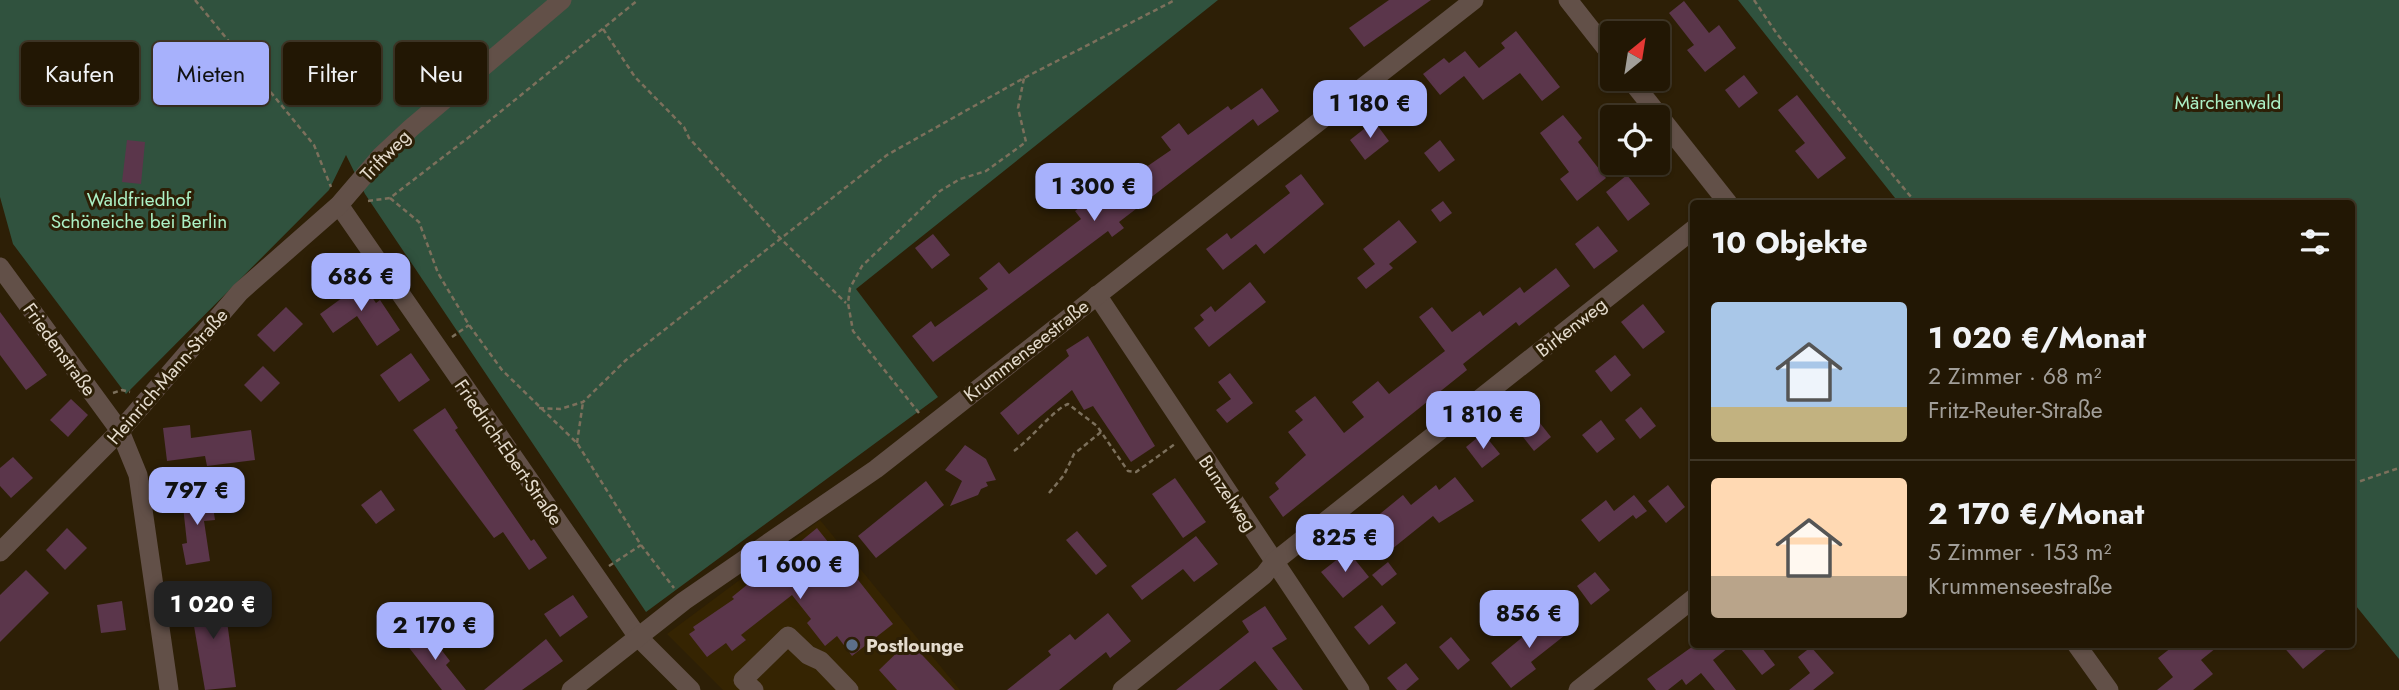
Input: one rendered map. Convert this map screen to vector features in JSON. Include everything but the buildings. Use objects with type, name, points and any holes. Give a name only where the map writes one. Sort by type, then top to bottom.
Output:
[{"type":"street","name":"Triftweg","points":[[339,205],[411,128],[562,0]]},
{"type":"street","name":"Krummenseestraße","points":[[571,690],[684,601],[876,469],[1474,0]]},
{"type":"street","points":[[1568,0],[1600,41]]},
{"type":"street","points":[[1639,91],[1725,200]]},
{"type":"street","name":"Heinrich-Mann-Straße","points":[[0,552],[120,431],[240,292],[339,205]]},
{"type":"street","name":"Friedrich-Ebert-Straße","points":[[339,205],[638,637],[691,690]]},
{"type":"street","name":"Birkenweg","points":[[1122,690],[1264,575],[1274,562],[1690,232]]},
{"type":"street","name":"Friedenstraße","points":[[0,267],[120,431],[138,475],[169,690]]},
{"type":"street","name":"Bunzelweg","points":[[1097,295],[1360,690]]},
{"type":"street","points":[[1578,690],[1690,601]]},
{"type":"street","points":[[754,690],[743,680],[788,636],[808,655],[821,661],[849,690]]},
{"type":"street","points":[[2086,648],[2109,690]]},
{"type":"path","points":[[195,0],[314,145],[339,205],[390,198],[638,0]]},
{"type":"path","points":[[539,408],[560,409],[583,402],[626,360],[779,237],[887,155],[1024,78],[1175,0]]},
{"type":"path","points":[[1754,0],[1777,34],[1914,200]]},
{"type":"path","points":[[603,29],[635,77],[779,237],[848,303]]},
{"type":"path","points":[[930,425],[857,338],[848,303],[850,288],[862,266],[940,191],[960,179],[986,170],[1026,142],[1018,108],[1024,78]]},
{"type":"path","points":[[390,198],[419,222],[438,273],[469,326],[502,370],[577,443],[641,545],[684,601]]},
{"type":"path","points":[[577,443],[583,402]]},
{"type":"path","points":[[1014,451],[1033,437],[1058,408],[1068,404],[1101,432],[1128,471],[1136,472],[1189,434]]},
{"type":"path","points":[[1049,493],[1064,475],[1074,454],[1101,432]]},
{"type":"path","points":[[2355,483],[2399,468]]},
{"type":"path","points":[[594,575],[641,545]]},
{"type":"shaded area","points":[[820,520],[960,690],[723,690],[667,634]]},
{"type":"green space","name":"Waldfriedhof Schöneiche bei Berlin","points":[[0,0],[1218,0],[856,289],[938,397],[646,612],[365,194],[346,155],[329,190],[126,394],[13,244],[0,197]]},
{"type":"green space","name":"Märchenwald","points":[[1738,0],[2399,0],[2399,659],[2355,605],[2355,200],[1897,200]]},
{"type":"place","name":"Postlounge","points":[[852,645]]}]
